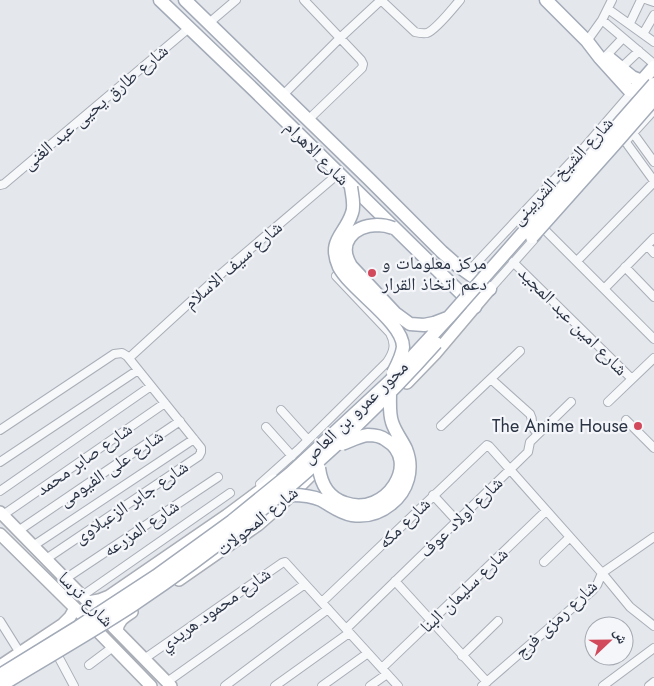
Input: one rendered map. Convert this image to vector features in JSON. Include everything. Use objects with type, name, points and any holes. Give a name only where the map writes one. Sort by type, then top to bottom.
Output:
[{"type":"main road","name":"شارع الاهرام","points":[[160,0],[474,307]]},
{"type":"main road","name":"شارع الاهرام","points":[[185,0],[442,252],[490,289]]},
{"type":"main road","points":[[546,0],[589,43],[629,90],[633,91]]},
{"type":"main road","points":[[589,43],[636,79],[648,82]]},
{"type":"main road","name":"شارع الشيخ الشربينى","points":[[633,91],[648,82],[654,65]]},
{"type":"main road","name":"محور عمرو بن العاص","points":[[0,686],[126,609],[162,584],[285,492],[333,448],[367,416],[389,387],[648,82]]},
{"type":"main road","name":"محور عمرو بن العاص","points":[[0,675],[128,595],[232,521],[291,473],[389,387],[410,373],[654,99]]},
{"type":"main road","points":[[291,495],[309,496],[342,512],[358,515],[374,513],[389,506],[400,495],[406,485],[410,468],[406,450],[391,421],[389,387],[402,352],[400,334],[341,270],[335,254],[337,240],[353,209],[351,187]]},
{"type":"main road","points":[[393,228],[382,225],[370,226],[353,233],[345,249],[351,266],[395,313],[410,324],[428,324],[450,317]]},
{"type":"main road","points":[[319,468],[321,480],[332,495],[341,502],[353,505],[365,506],[380,500],[388,493],[397,480],[400,468],[399,456],[394,446],[384,439],[368,435],[333,448]]},
{"type":"street","points":[[209,23],[236,0]]},
{"type":"street","points":[[304,0],[361,60],[363,66],[308,120]]},
{"type":"street","points":[[283,95],[381,0],[415,32],[422,34],[432,30],[460,0]]},
{"type":"street","points":[[589,43],[612,0]]},
{"type":"street","points":[[630,23],[641,0]]},
{"type":"street","points":[[648,0],[654,2]]},
{"type":"street","points":[[608,9],[654,42]]},
{"type":"street","points":[[643,34],[653,19]]},
{"type":"street","points":[[602,20],[654,65]]},
{"type":"street","name":"شارع طارق يحيى عبد الغنى","points":[[0,185],[4,184],[189,28]]},
{"type":"street","points":[[606,56],[624,38]]},
{"type":"street","points":[[621,68],[639,51]]},
{"type":"street","name":"شارع الشيخ الشربينى","points":[[467,273],[582,150],[633,91]]},
{"type":"street","name":"شارع الشيخ الشربينى","points":[[490,289],[654,110]]},
{"type":"street","points":[[633,133],[654,162]]},
{"type":"street","points":[[577,261],[654,182],[625,141]]},
{"type":"street","name":"شارع سيف الاسلام","points":[[129,358],[222,273],[338,174]]},
{"type":"street","points":[[544,229],[654,339]]},
{"type":"street","points":[[604,289],[654,238]]},
{"type":"street","points":[[647,245],[654,253]]},
{"type":"street","name":"شارع امين عبد المجيد","points":[[513,262],[632,380]]},
{"type":"street","points":[[625,267],[654,297]]},
{"type":"street","points":[[242,504],[248,496],[292,456],[387,362],[393,352],[393,339],[390,333],[336,276]]},
{"type":"street","name":"شارع المحولات","points":[[117,631],[119,622],[126,616],[258,525],[291,495],[409,381],[490,289]]},
{"type":"street","name":"شارع المحولات","points":[[85,599],[99,600],[109,596],[242,504],[273,480],[337,426],[394,372],[463,296]]},
{"type":"street","points":[[441,426],[520,351]]},
{"type":"street","points":[[0,430],[114,354],[122,352],[129,358],[194,439],[33,546]]},
{"type":"street","points":[[608,402],[654,358]]},
{"type":"street","points":[[0,462],[138,370]]},
{"type":"street","points":[[491,379],[530,414],[532,426],[538,434]]},
{"type":"street","points":[[0,491],[152,386]]},
{"type":"street","name":"شارع اولاد عوف","points":[[275,686],[347,631],[395,581],[528,452],[530,442],[571,402]]},
{"type":"street","name":"شارع صابر محمد","points":[[1,514],[165,403]]},
{"type":"street","points":[[281,410],[308,440]]},
{"type":"street","points":[[626,420],[654,448]]},
{"type":"street","name":"شارع على الفيومى","points":[[18,531],[180,422]]},
{"type":"street","points":[[266,427],[292,456]]},
{"type":"street","name":"شارع جابر الزعبلاوى","points":[[46,559],[199,456],[201,448],[194,439]]},
{"type":"street","name":"شارع مكه","points":[[322,602],[487,445],[510,470]]},
{"type":"street","points":[[510,470],[630,607],[654,626]]},
{"type":"street","name":"شارع المزرعه","points":[[64,579],[218,477]]},
{"type":"street","points":[[85,599],[230,493]]},
{"type":"street","points":[[433,495],[456,521]]},
{"type":"street","name":"شارع سليمان البنا","points":[[370,686],[431,621],[546,511]]},
{"type":"street","name":"شارع ترسا","points":[[1,514],[169,684]]},
{"type":"street","name":"شارع ترسا","points":[[0,534],[149,685]]},
{"type":"street","points":[[544,562],[570,537]]},
{"type":"street","name":"شارع رمزى فرج","points":[[485,684],[593,590],[602,573],[654,537]]},
{"type":"street","name":"شارع محمود هريدي","points":[[144,659],[282,562],[287,563],[305,584]]},
{"type":"street","points":[[395,581],[485,684]]},
{"type":"street","points":[[169,684],[305,584],[398,686]]},
{"type":"street","points":[[109,596],[112,608],[118,614],[126,616]]},
{"type":"street","points":[[0,666],[63,624],[75,608]]},
{"type":"street","points":[[225,686],[328,609]]},
{"type":"street","points":[[0,620],[20,653]]},
{"type":"street","points":[[462,656],[498,621]]},
{"type":"street","points":[[63,624],[70,625],[75,629],[80,638],[79,645]]},
{"type":"street","points":[[9,686],[90,639],[103,637]]},
{"type":"street","points":[[89,665],[113,647]]},
{"type":"street","points":[[603,686],[654,648]]},
{"type":"street","points":[[322,686],[368,653]]},
{"type":"street","points":[[58,656],[74,686]]},
{"type":"street","points":[[649,686],[654,682]]},
{"type":"place","name":"مركز معلومات و دعم اتخاذ القرار","points":[[372,273]]},
{"type":"place","name":"The Anime House","points":[[638,426]]}]
